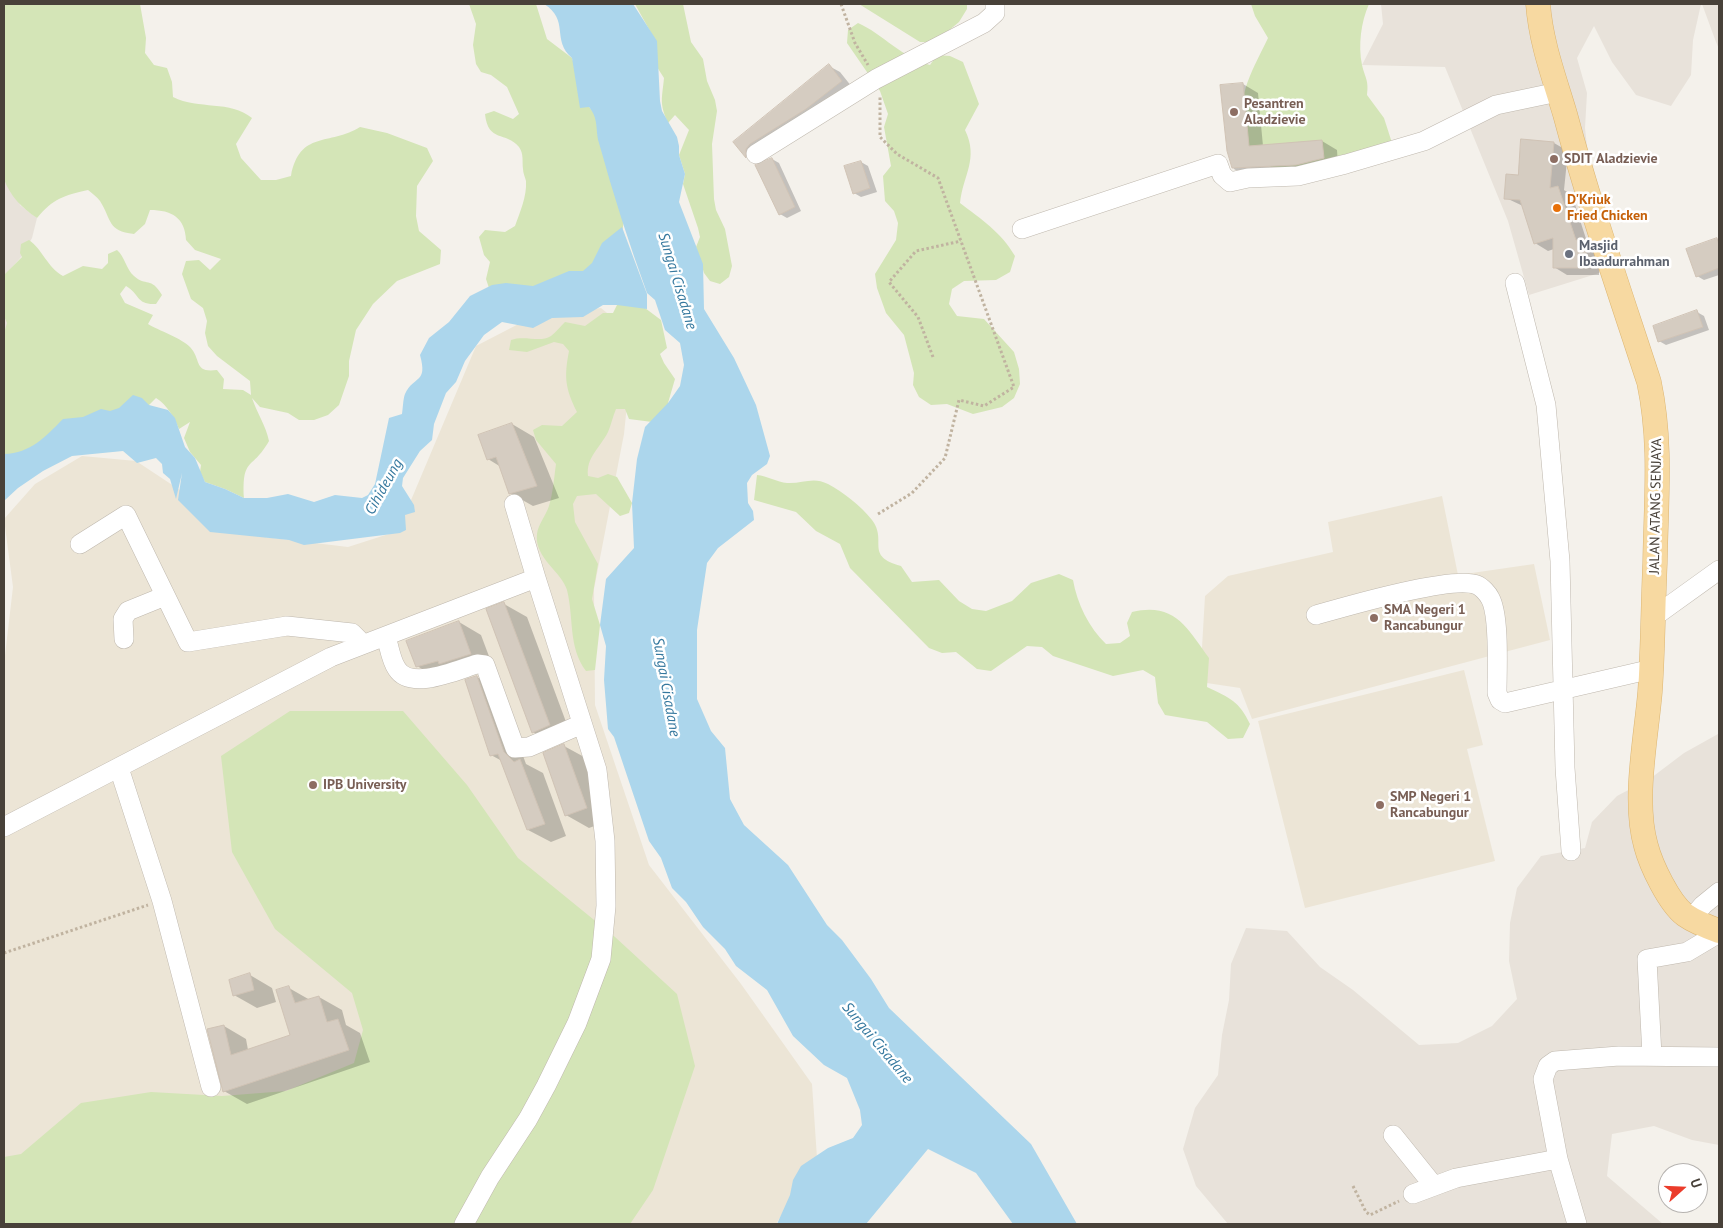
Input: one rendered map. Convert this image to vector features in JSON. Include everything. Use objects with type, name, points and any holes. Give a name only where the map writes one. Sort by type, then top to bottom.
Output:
[{"type":"main road","name":"JALAN ATANG SENJAYA","points":[[1538,4],[1549,66],[1583,181],[1649,382],[1655,411],[1659,468],[1655,616],[1641,792],[1642,826],[1646,847],[1669,895],[1684,914],[1719,932]]},
{"type":"street","points":[[756,154],[876,79],[984,23],[994,13],[995,4]]},
{"type":"street","points":[[1022,229],[1218,164],[1222,175],[1230,182],[1248,178],[1298,176],[1346,164],[1424,141],[1496,105],[1558,92]]},
{"type":"street","points":[[1515,283],[1546,405],[1560,562],[1562,690],[1570,851]]},
{"type":"street","points":[[464,1224],[490,1177],[546,1086],[577,1023],[601,959],[606,906],[604,841],[597,770],[514,504]]},
{"type":"street","points":[[80,544],[126,515],[188,642],[288,626],[352,633],[363,644]]},
{"type":"street","points":[[1655,616],[1719,570]]},
{"type":"street","points":[[4,827],[119,768],[168,740],[314,666],[363,644],[536,578]]},
{"type":"street","points":[[1316,615],[1383,596],[1460,583],[1477,585],[1491,599],[1495,618],[1497,693],[1500,700],[1505,703],[1652,669]]},
{"type":"street","points":[[124,639],[123,619],[128,611],[165,596]]},
{"type":"street","points":[[386,636],[397,670],[407,678],[418,681],[477,664],[485,665],[515,748],[529,748],[582,724]]},
{"type":"street","points":[[119,768],[162,901],[211,1087]]},
{"type":"street","points":[[1692,918],[1703,905],[1719,892]]},
{"type":"street","points":[[1652,1056],[1648,959],[1687,952],[1719,932]]},
{"type":"street","points":[[1577,1224],[1558,1159],[1543,1079],[1548,1066],[1556,1061],[1580,1058],[1719,1057]]},
{"type":"street","points":[[1393,1135],[1434,1186]]},
{"type":"street","points":[[1413,1194],[1456,1178],[1558,1159]]},
{"type":"path","points":[[841,4],[855,43],[876,79],[881,102],[880,137],[897,154],[938,178],[1014,387],[984,406],[958,400],[946,458],[912,493],[878,514]]},
{"type":"path","points":[[934,357],[918,317],[889,282],[916,251],[962,242]]},
{"type":"path","points":[[4,953],[162,901]]},
{"type":"path","points":[[1353,1186],[1366,1212],[1370,1215],[1413,1194]]},
{"type":"shaded area","points":[[1381,4],[1701,4],[1693,40],[1691,75],[1671,106],[1636,95],[1612,62],[1594,26],[1577,58],[1587,93],[1585,128],[1589,165],[1609,270],[1529,295],[1508,221],[1445,67],[1362,65],[1383,24]]},
{"type":"shaded area","points":[[1702,4],[1719,4],[1719,49],[1716,42]]},
{"type":"shaded area","points":[[4,124],[20,205],[37,218],[32,238],[22,256],[7,273],[16,313],[4,332]]},
{"type":"shaded area","name":"IPB University","points":[[601,308],[634,335],[624,434],[594,589],[595,705],[649,865],[741,984],[812,1084],[817,1158],[776,1224],[4,1224],[4,664],[13,587],[4,519],[35,484],[82,456],[136,461],[248,535],[348,547],[398,531],[476,346],[534,316]]},
{"type":"shaded area","name":"SMA Negeri 1 Rancabungur","points":[[1442,496],[1458,575],[1534,564],[1550,640],[1252,719],[1240,688],[1200,682],[1205,596],[1228,576],[1333,552],[1328,522]]},
{"type":"shaded area","name":"SMP Negeri 1 Rancabungur","points":[[1464,670],[1483,745],[1467,749],[1495,861],[1305,908],[1258,721]]},
{"type":"shaded area","points":[[1718,734],[1719,1145],[1692,1140],[1654,1126],[1612,1134],[1607,1176],[1663,1224],[1228,1224],[1196,1186],[1183,1149],[1195,1108],[1218,1075],[1222,1035],[1229,1000],[1231,964],[1246,928],[1287,931],[1320,967],[1353,990],[1419,1045],[1458,1043],[1492,1026],[1517,999],[1509,961],[1510,923],[1517,888],[1541,856],[1585,848],[1592,822],[1617,796],[1651,778],[1684,753]]},
{"type":"green space","points":[[4,4],[140,4],[146,38],[145,53],[154,65],[167,68],[172,82],[173,97],[193,103],[234,109],[252,118],[236,144],[241,158],[261,180],[276,180],[291,176],[295,161],[309,145],[317,141],[349,133],[360,127],[387,133],[427,148],[433,161],[417,186],[416,216],[419,231],[441,250],[440,264],[397,281],[373,304],[356,330],[349,361],[349,376],[339,405],[328,415],[314,420],[299,420],[288,413],[260,407],[252,398],[269,441],[247,469],[244,498],[205,482],[200,472],[201,465],[190,452],[184,438],[190,422],[179,429],[170,412],[156,398],[149,405],[30,455],[4,455],[4,333],[7,323],[4,316],[4,275],[22,257],[20,253],[21,244],[29,240],[53,268],[63,276],[83,266],[102,269],[108,263],[108,254],[117,250],[134,276],[155,286],[162,295],[156,304],[145,303],[126,286],[120,294],[125,303],[153,315],[148,324],[187,344],[204,370],[217,370],[224,379],[223,389],[243,390],[251,395],[250,381],[217,356],[208,346],[205,333],[207,321],[203,308],[191,299],[182,274],[186,261],[199,260],[210,270],[221,259],[195,250],[186,240],[183,226],[176,217],[158,210],[150,210],[145,224],[134,234],[119,230],[111,224],[100,201],[88,190],[72,194],[54,202],[37,218],[26,210],[13,196],[4,179]]},
{"type":"green space","points":[[469,4],[536,4],[547,39],[572,58],[589,107],[595,114],[625,212],[622,234],[598,268],[540,287],[498,292],[489,288],[486,279],[490,262],[484,255],[479,237],[485,230],[505,232],[515,226],[524,198],[526,181],[519,147],[509,139],[494,133],[487,123],[485,114],[494,111],[513,119],[519,114],[507,87],[491,75],[481,72],[476,64],[473,45],[476,24]]},
{"type":"green space","points":[[635,4],[683,4],[691,42],[703,59],[707,81],[715,100],[717,111],[712,144],[714,199],[716,210],[725,229],[732,266],[729,277],[720,284],[710,281],[704,273],[696,247],[700,237],[698,228],[683,184],[685,174],[679,155],[689,130],[675,115],[668,123],[665,116],[662,106],[664,78],[648,53],[651,33]]},
{"type":"green space","points":[[859,4],[967,4],[967,9],[959,22],[935,42],[920,42]]},
{"type":"green space","points":[[1251,4],[1369,4],[1362,26],[1360,42],[1362,65],[1367,82],[1367,95],[1384,118],[1393,146],[1282,174],[1260,160],[1241,141],[1241,111],[1246,87],[1268,38],[1255,16]]},
{"type":"green space","points":[[858,23],[920,62],[930,65],[937,55],[950,56],[963,62],[979,104],[965,130],[971,150],[960,203],[997,233],[1015,256],[1010,272],[996,280],[964,281],[952,289],[949,304],[957,316],[984,319],[1014,352],[1019,369],[1020,384],[1014,398],[1002,407],[973,414],[947,404],[931,405],[919,397],[913,385],[914,373],[904,335],[886,313],[877,288],[875,274],[896,240],[898,223],[894,211],[885,201],[883,176],[891,166],[884,127],[888,114],[880,91],[847,43],[848,30]]},
{"type":"green space","points":[[637,302],[661,320],[667,348],[660,354],[675,379],[668,403],[671,412],[660,423],[629,419],[625,409],[616,409],[608,432],[591,458],[588,476],[598,478],[608,474],[617,477],[632,503],[629,513],[620,516],[596,494],[577,496],[573,504],[575,522],[598,564],[592,599],[600,625],[595,670],[586,671],[576,652],[567,590],[560,577],[544,558],[537,543],[540,524],[550,501],[556,464],[536,440],[533,430],[542,425],[562,426],[577,412],[570,396],[567,382],[566,368],[569,351],[563,344],[554,342],[527,352],[509,350],[511,340],[547,338],[565,322],[585,326],[603,313],[613,313],[617,305]]},
{"type":"green space","points":[[757,475],[787,483],[812,480],[834,487],[846,495],[872,520],[876,528],[880,553],[883,558],[901,566],[912,582],[939,580],[959,601],[972,609],[986,611],[1012,601],[1031,583],[1059,574],[1073,580],[1077,597],[1085,615],[1094,630],[1106,644],[1120,643],[1130,636],[1127,623],[1132,612],[1147,610],[1169,614],[1186,628],[1209,658],[1207,687],[1233,701],[1246,716],[1250,724],[1243,738],[1228,739],[1207,722],[1165,715],[1158,703],[1155,677],[1143,670],[1113,676],[1053,656],[1042,647],[1027,646],[991,671],[977,669],[956,652],[942,653],[929,648],[850,568],[840,544],[816,531],[796,512],[754,500]]},
{"type":"green space","points":[[290,711],[403,711],[467,785],[518,858],[615,937],[677,994],[695,1066],[653,1190],[630,1224],[4,1224],[4,1157],[21,1154],[81,1103],[151,1092],[222,1096],[286,1091],[354,1063],[363,1030],[352,993],[275,929],[232,852],[221,756]]},
{"type":"water","name":"Sungai Cisadane","points":[[544,4],[633,4],[657,41],[660,101],[662,111],[677,137],[679,155],[685,174],[679,202],[703,264],[704,309],[734,358],[756,405],[770,456],[767,464],[752,475],[747,483],[748,503],[753,511],[754,520],[718,548],[707,563],[697,630],[697,699],[711,731],[725,748],[730,799],[744,825],[788,865],[827,925],[842,940],[871,979],[889,1008],[1031,1144],[1077,1224],[1013,1224],[976,1173],[928,1149],[866,1224],[777,1224],[790,1195],[793,1180],[801,1166],[828,1148],[853,1138],[862,1125],[860,1110],[847,1078],[824,1065],[793,1036],[767,990],[736,966],[725,949],[703,927],[686,902],[672,888],[661,858],[649,841],[614,737],[608,729],[604,680],[606,646],[600,625],[606,579],[634,548],[632,503],[637,459],[645,427],[668,403],[680,386],[684,365],[680,343],[665,330],[655,300],[647,293],[610,181],[599,143],[596,120],[589,107],[580,108],[572,58],[562,44],[559,23],[556,17],[552,10]]},
{"type":"water","name":"Cihideung","points":[[622,227],[647,294],[647,309],[603,305],[583,317],[552,318],[533,328],[502,322],[484,335],[465,361],[456,382],[446,393],[434,424],[432,440],[420,451],[403,478],[402,486],[414,505],[415,512],[405,515],[406,530],[400,533],[304,545],[289,540],[210,532],[178,500],[182,473],[176,499],[170,479],[163,473],[162,464],[156,458],[137,463],[123,451],[72,456],[43,471],[18,488],[4,501],[4,454],[22,451],[37,443],[63,419],[83,417],[101,409],[110,411],[119,408],[133,395],[142,398],[149,405],[168,410],[175,418],[185,447],[195,458],[205,482],[244,498],[267,498],[288,494],[314,502],[335,495],[362,498],[368,495],[375,484],[389,418],[402,414],[405,394],[421,375],[422,364],[420,355],[429,338],[449,322],[470,296],[492,285],[506,283],[533,286],[569,271],[583,271],[592,263],[602,243]]},
{"type":"building","points":[[829,64],[842,81],[806,109],[750,144],[746,149],[746,158],[733,142]]},
{"type":"building","name":"Pesantren Aladzievie","points":[[1243,83],[1249,146],[1322,140],[1324,158],[1296,165],[1232,168],[1227,151],[1220,85]]},
{"type":"building","points":[[1521,139],[1554,142],[1550,188],[1558,186],[1576,240],[1586,240],[1586,268],[1553,268],[1553,238],[1534,244],[1520,200],[1504,199],[1506,174],[1518,175]]},
{"type":"building","points":[[772,158],[795,207],[779,215],[755,165]]},
{"type":"building","points":[[861,161],[870,188],[853,194],[844,166]]},
{"type":"building","points":[[1717,238],[1719,245],[1719,268],[1696,277],[1686,249]]},
{"type":"building","points":[[1697,310],[1703,327],[1658,342],[1653,326]]},
{"type":"building","points":[[512,423],[537,486],[509,494],[496,457],[487,460],[478,435]]},
{"type":"building","points":[[504,602],[550,725],[532,733],[486,609]]},
{"type":"building","points":[[459,621],[471,654],[439,664],[438,661],[416,667],[406,641]]},
{"type":"building","points":[[477,676],[504,752],[514,762],[520,759],[545,824],[527,830],[498,754],[490,756],[465,680]]},
{"type":"building","points":[[564,744],[587,808],[565,816],[543,753]]},
{"type":"building","points":[[250,973],[254,990],[233,996],[229,980]]},
{"type":"building","points":[[289,986],[295,1003],[319,996],[327,1022],[338,1019],[349,1050],[223,1092],[207,1029],[224,1025],[231,1055],[290,1035],[276,990]]},
{"type":"place","name":"Pesantren Aladzievie","points":[[1234,112]]},
{"type":"place","name":"SDIT Aladzievie","points":[[1554,159]]},
{"type":"place","name":"D'Kriuk Fried Chicken","points":[[1557,208]]},
{"type":"place","name":"Masjid Ibaadurrahman","points":[[1569,254]]},
{"type":"place","name":"SMA Negeri 1 Rancabungur","points":[[1374,618]]},
{"type":"place","name":"IPB University","points":[[313,785]]},
{"type":"place","name":"SMP Negeri 1 Rancabungur","points":[[1380,805]]}]
